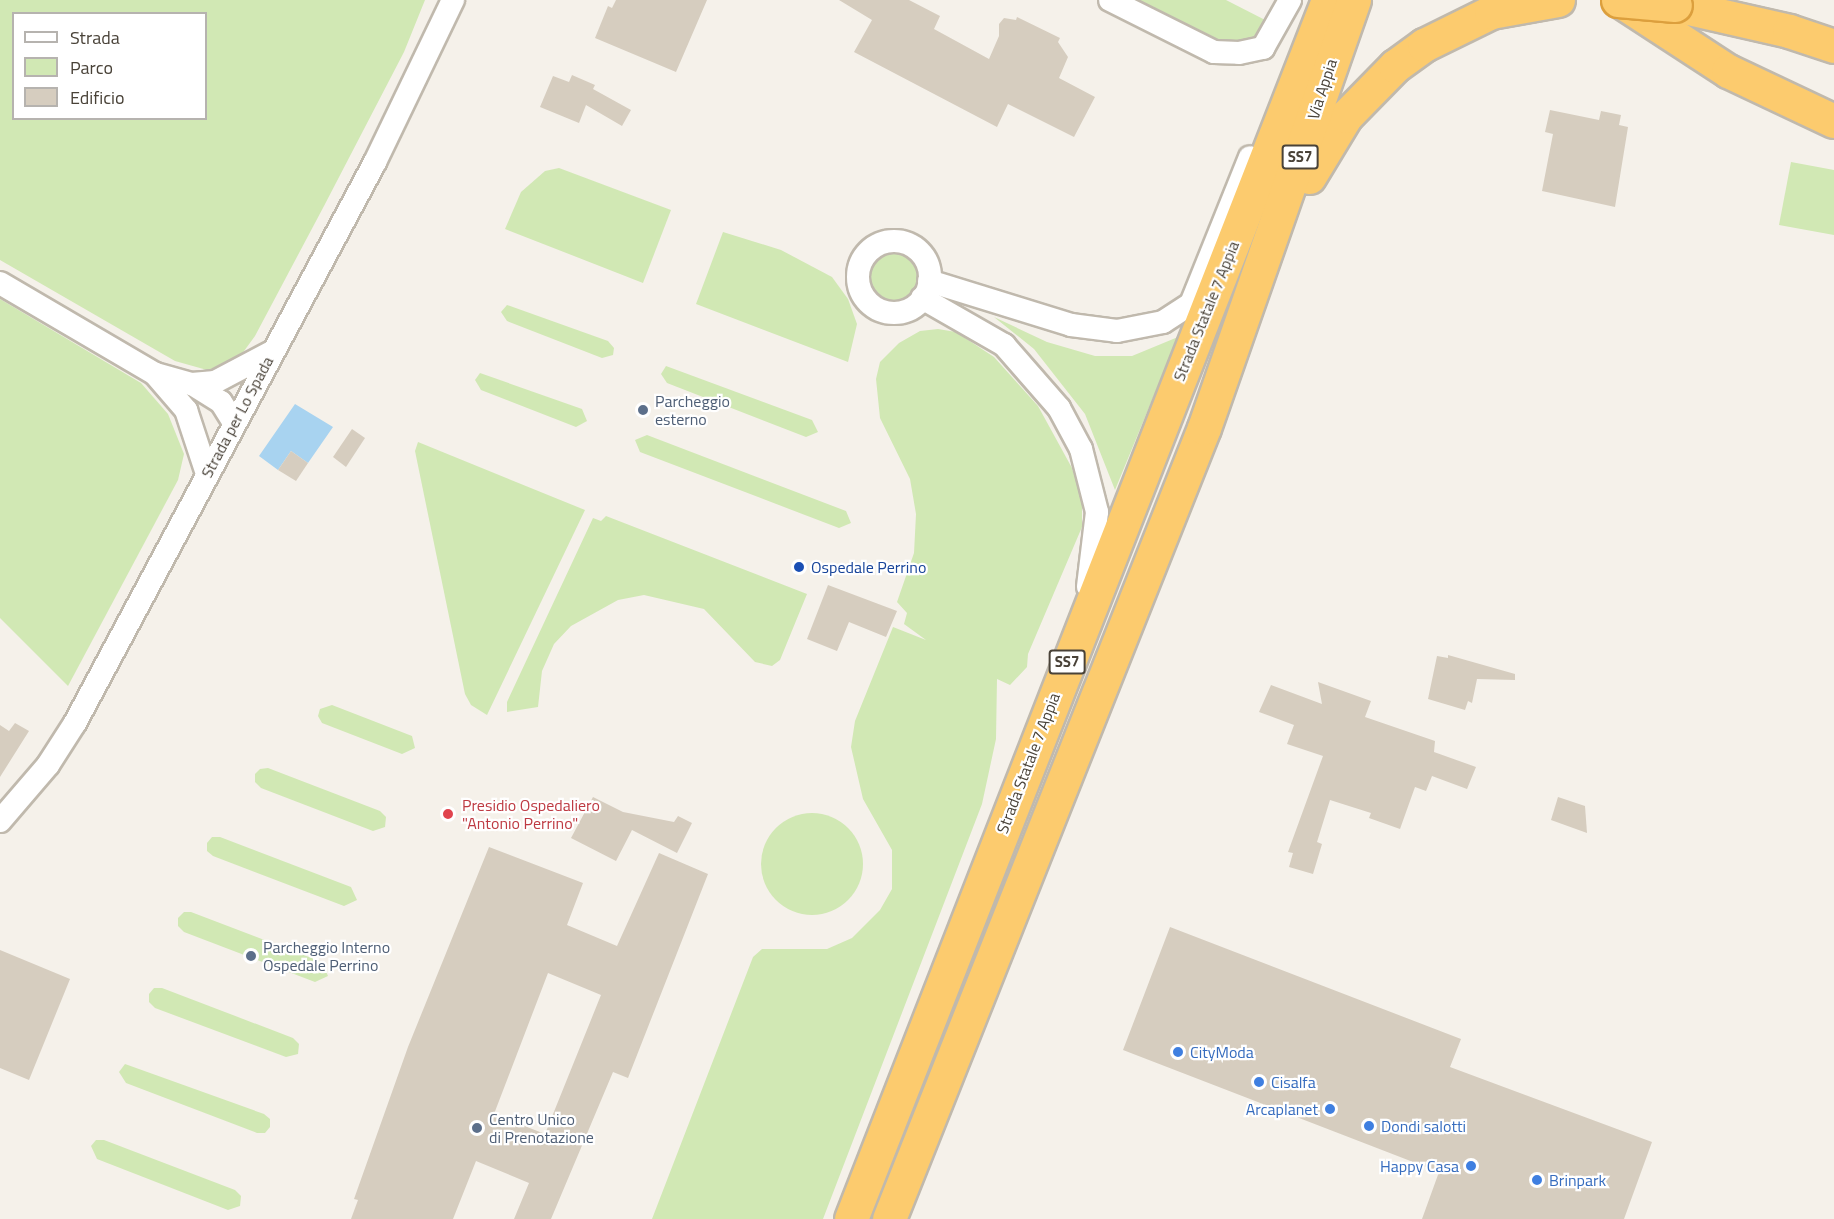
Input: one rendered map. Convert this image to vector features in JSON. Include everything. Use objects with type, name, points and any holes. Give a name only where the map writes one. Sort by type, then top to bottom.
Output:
[{"type":"highway","name":"Strada Statale 7 Appia","points":[[851,1219],[1328,0]]},
{"type":"highway","name":"Via Appia","points":[[1246,315],[1354,0]]},
{"type":"highway","points":[[1246,315],[1323,149],[1372,88],[1414,52],[1458,26],[1491,12],[1558,0]]},
{"type":"highway","points":[[1619,0],[1675,5],[1789,31],[1834,46]]},
{"type":"highway","points":[[1619,0],[1728,70],[1834,121]]},
{"type":"highway","name":"SS7","points":[[889,1219],[1246,315]]},
{"type":"street","name":"Strada per Lo Spada","points":[[0,821],[48,765],[75,723],[414,86],[453,0]]},
{"type":"street","points":[[1110,0],[1214,52],[1239,53],[1263,48],[1290,0]]},
{"type":"street","points":[[1084,619],[1097,512],[1081,448],[1059,408],[1004,345],[926,290],[1071,324],[1117,331],[1162,322],[1191,304],[1251,155],[1270,119],[1286,106]]},
{"type":"street","points":[[0,283],[155,374],[192,384],[221,402],[234,423]]},
{"type":"street","points":[[192,384],[215,382],[240,372],[273,351]]},
{"type":"street","points":[[155,374],[186,410],[207,474]]},
{"type":"street","points":[[186,410],[234,423]]},
{"type":"green space","points":[[0,0],[425,0],[404,52],[255,336],[236,362],[207,370],[175,361],[0,260]]},
{"type":"green space","points":[[1132,0],[1226,0],[1269,22],[1254,42],[1236,45],[1203,36]]},
{"type":"green space","points":[[1791,162],[1834,170],[1834,235],[1779,225]]},
{"type":"green space","points":[[559,168],[671,210],[643,283],[505,229],[521,192],[545,171]]},
{"type":"green space","points":[[723,232],[781,250],[832,277],[848,299],[857,324],[848,362],[696,304]]},
{"type":"green space","points":[[893,252],[903,254],[911,260],[917,268],[919,278],[917,288],[911,296],[903,302],[893,304],[883,302],[875,296],[869,288],[867,278],[869,268],[875,260],[883,254]]},
{"type":"green space","points":[[0,299],[141,383],[168,414],[184,454],[178,480],[68,686],[0,618]]},
{"type":"green space","points":[[507,305],[608,341],[614,348],[613,355],[602,358],[507,321],[501,312]]},
{"type":"green space","points":[[994,317],[1047,342],[1095,356],[1132,356],[1178,337],[1115,490],[1085,414],[1034,349]]},
{"type":"green space","points":[[938,329],[956,332],[994,357],[1038,406],[1072,468],[1082,501],[1082,527],[1028,654],[1027,667],[1010,685],[997,679],[996,739],[982,804],[823,1219],[652,1219],[753,957],[762,949],[827,949],[852,938],[880,910],[892,889],[892,850],[863,799],[851,747],[855,721],[893,627],[926,640],[904,624],[907,613],[897,602],[914,553],[916,514],[910,479],[880,418],[876,379],[880,362],[899,343],[920,331]]},
{"type":"green space","points":[[666,366],[812,420],[818,432],[806,437],[667,383],[661,374]]},
{"type":"green space","points":[[480,373],[582,409],[587,421],[576,427],[481,390],[475,380]]},
{"type":"green space","points":[[647,435],[846,511],[851,523],[839,528],[640,452],[635,440]]},
{"type":"green space","points":[[418,442],[585,510],[487,715],[471,705],[465,694],[415,451]]},
{"type":"green space","points":[[606,516],[807,594],[780,660],[772,666],[755,662],[704,609],[644,595],[618,600],[571,626],[554,644],[542,671],[538,707],[507,712],[507,702],[593,518],[601,521]]},
{"type":"green space","points":[[332,705],[412,736],[415,748],[402,754],[322,723],[318,716],[320,709]]},
{"type":"green space","points":[[268,768],[380,811],[386,817],[385,827],[373,831],[261,788],[255,782],[255,774],[260,769]]},
{"type":"green space","points":[[812,813],[832,817],[848,828],[859,844],[863,864],[859,884],[848,900],[832,911],[812,915],[792,911],[776,900],[765,884],[761,864],[765,844],[776,828],[792,817]]},
{"type":"green space","points":[[212,837],[220,837],[351,887],[357,900],[344,906],[213,856],[207,851],[207,843]]},
{"type":"green space","points":[[184,912],[191,912],[322,962],[328,976],[315,982],[184,932],[178,926],[178,918]]},
{"type":"green space","points":[[154,988],[162,988],[293,1038],[299,1044],[298,1054],[286,1057],[155,1008],[149,1002],[149,994]]},
{"type":"green space","points":[[125,1064],[264,1114],[270,1119],[270,1127],[265,1133],[257,1133],[126,1083],[119,1072]]},
{"type":"green space","points":[[96,1140],[104,1140],[235,1190],[241,1196],[240,1206],[228,1210],[97,1159],[91,1146]]},
{"type":"water","points":[[295,404],[333,427],[308,463],[291,451],[278,470],[259,456]]},
{"type":"building","points":[[616,0],[707,0],[676,72],[595,38],[608,6],[612,8]]},
{"type":"building","points":[[839,0],[909,0],[940,16],[934,29],[989,59],[999,36],[999,24],[1004,18],[1016,20],[1017,17],[1060,38],[1058,42],[1068,57],[1059,78],[1095,97],[1074,137],[1008,104],[997,127],[854,52],[872,20]]},
{"type":"building","points":[[572,75],[595,85],[593,89],[631,110],[622,126],[586,105],[579,123],[540,107],[553,76],[569,82]]},
{"type":"building","points":[[1550,110],[1599,120],[1601,111],[1621,115],[1619,125],[1628,127],[1615,207],[1542,191],[1553,134],[1545,132]]},
{"type":"building","points":[[352,429],[365,438],[346,467],[333,457]]},
{"type":"building","points":[[291,451],[308,463],[296,481],[278,470]]},
{"type":"building","points":[[828,585],[897,611],[886,637],[849,622],[837,651],[807,639]]},
{"type":"building","points":[[1448,655],[1515,674],[1515,680],[1477,679],[1472,703],[1468,701],[1465,710],[1428,699],[1437,656],[1448,658]]},
{"type":"building","points":[[1318,682],[1371,701],[1365,717],[1435,741],[1434,752],[1476,767],[1467,789],[1432,776],[1426,791],[1415,787],[1400,829],[1369,818],[1371,813],[1330,800],[1317,842],[1322,844],[1313,874],[1289,867],[1293,853],[1288,852],[1323,756],[1287,744],[1294,725],[1259,712],[1271,685],[1322,704]]},
{"type":"building","points":[[15,723],[29,731],[0,777],[0,725],[9,731]]},
{"type":"building","points":[[593,797],[623,812],[674,822],[678,816],[692,823],[677,853],[632,830],[616,861],[571,838]]},
{"type":"building","points":[[1558,797],[1585,806],[1587,833],[1551,820]]},
{"type":"building","points":[[489,847],[583,883],[567,925],[617,946],[659,853],[708,874],[628,1078],[613,1072],[551,1219],[514,1219],[529,1183],[476,1161],[453,1219],[351,1219],[358,1200],[354,1199],[408,1047]],"holes":[[[548,973],[601,995],[545,1134],[494,1114]]]},
{"type":"building","points":[[1170,927],[1461,1039],[1450,1067],[1652,1142],[1624,1219],[1422,1219],[1439,1172],[1123,1050]]},
{"type":"building","points":[[0,950],[70,979],[29,1080],[0,1068]]},
{"type":"place","name":"Parcheggio esterno","points":[[643,410]]},
{"type":"place","name":"Ospedale Perrino","points":[[799,567]]},
{"type":"place","name":"Presidio Ospedaliero \"Antonio Perrino\"","points":[[448,814]]},
{"type":"place","name":"Parcheggio Interno Ospedale Perrino","points":[[251,956]]},
{"type":"place","name":"CityModa","points":[[1178,1052]]},
{"type":"place","name":"Cisalfa","points":[[1259,1082]]},
{"type":"place","name":"Arcaplanet","points":[[1330,1109]]},
{"type":"place","name":"Dondi salotti","points":[[1369,1126]]},
{"type":"place","name":"Centro Unico di Prenotazione","points":[[477,1128]]},
{"type":"place","name":"Happy Casa","points":[[1471,1166]]},
{"type":"place","name":"Brinpark","points":[[1537,1180]]}]
